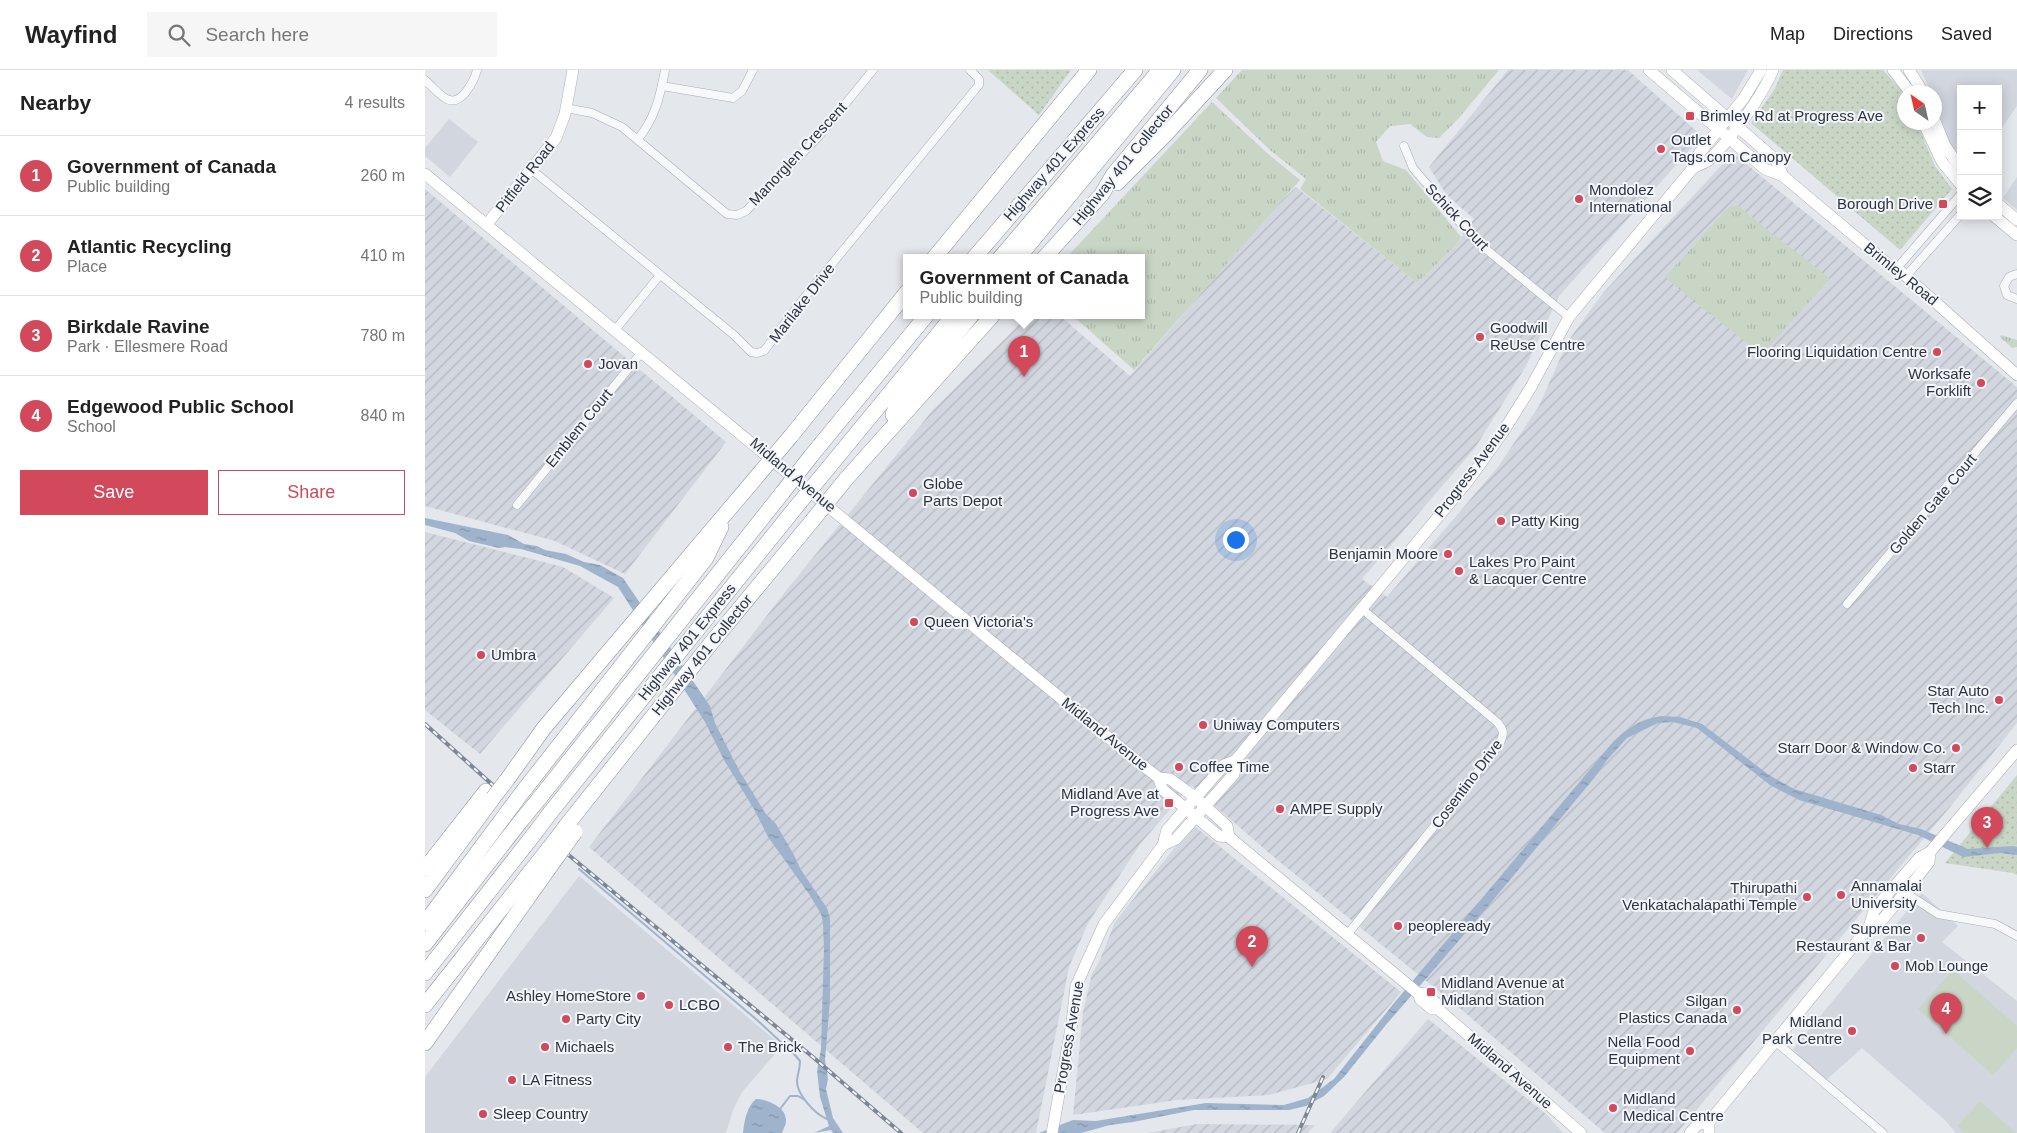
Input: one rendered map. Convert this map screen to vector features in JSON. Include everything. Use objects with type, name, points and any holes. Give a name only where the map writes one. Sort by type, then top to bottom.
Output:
[{"type":"highway","points":[[937,254],[1089,70]]},
{"type":"highway","points":[[963,223],[1101,70]]},
{"type":"highway","name":"Highway 401 Express","points":[[977,254],[1135,70]]},
{"type":"highway","name":"Highway 401 Express","points":[[1003,254],[1160,70]]},
{"type":"highway","points":[[1021,254],[1173,70]]},
{"type":"highway","name":"Highway 401 Collector","points":[[1048,254],[1102,194],[1113,175],[1200,70]]},
{"type":"highway","points":[[1102,194],[1120,181],[1133,168],[1225,70]]},
{"type":"highway","points":[[425,869],[791,436],[903,297]]},
{"type":"highway","name":"Highway 401 Express","points":[[425,944],[811,456],[924,319]]},
{"type":"highway","name":"Highway 401 Express","points":[[425,972],[796,507],[951,319]]},
{"type":"highway","points":[[887,433],[896,407],[969,319]]},
{"type":"highway","name":"Highway 401 Collector","points":[[425,1005],[554,850],[604,778],[846,479],[989,319]]},
{"type":"highway","points":[[425,923],[509,810],[706,558],[732,506]]},
{"type":"highway","points":[[425,890],[490,794]]},
{"type":"highway","points":[[425,1043],[554,850]]},
{"type":"main road","name":"Pitfield Road","points":[[487,224],[556,138],[566,108],[573,70]]},
{"type":"main road","name":"Brimley Road","points":[[1649,70],[1765,169],[1783,176],[1889,264],[1907,276],[2017,375]]},
{"type":"main road","name":"Brimley Road","points":[[1672,70],[1776,160],[1783,176]]},
{"type":"main road","name":"Progress Avenue","points":[[1733,122],[1761,70]]},
{"type":"main road","name":"Progress Avenue","points":[[1163,846],[1176,839],[1234,774],[1235,762],[1468,481],[1503,432],[1531,387],[1569,317],[1693,168],[1709,160],[1733,122],[1760,95],[1773,70]]},
{"type":"main road","points":[[1893,70],[1905,85]]},
{"type":"main road","points":[[1909,70],[1919,85]]},
{"type":"main road","points":[[1927,130],[1942,162],[1957,180]]},
{"type":"main road","points":[[1939,130],[1945,146],[1957,163]]},
{"type":"main road","name":"Midland Avenue","points":[[425,174],[1159,778],[1170,779],[1196,798],[1227,826],[1229,837]]},
{"type":"main road","points":[[2002,207],[2017,220]]},
{"type":"main road","points":[[1999,220],[2017,235]]},
{"type":"main road","points":[[1869,927],[1874,911],[1895,885],[1919,858],[1930,852],[1951,829],[2017,750]]},
{"type":"main road","name":"Progress Avenue","points":[[1052,1129],[1072,1023],[1076,986],[1104,924],[1163,846],[1167,830],[1224,765],[1235,762]]},
{"type":"main road","name":"Midland Avenue","points":[[1159,778],[1162,789],[1219,836],[1229,837],[1419,994],[1421,999],[1433,1010],[1438,1009],[1581,1133]]},
{"type":"main road","points":[[1690,1133],[1697,1125],[1709,1128],[1869,927],[1883,919],[1905,893],[1929,862],[1930,852]]},
{"type":"street","points":[[425,80],[446,99],[454,102],[468,89],[477,70]]},
{"type":"street","points":[[638,139],[651,121],[658,105],[665,70]]},
{"type":"street","points":[[662,86],[733,98],[742,91],[753,70]]},
{"type":"street","name":"Manorglen Crescent","points":[[566,108],[586,110],[622,127],[727,214],[737,215],[746,211],[815,140],[873,70]]},
{"type":"street","name":"Marilake Drive","points":[[532,170],[735,335],[751,352],[757,353],[764,351],[798,305],[979,85],[979,79],[970,70]]},
{"type":"street","name":"Schick Court","points":[[1404,146],[1413,168],[1476,241],[1569,317]]},
{"type":"street","points":[[1897,268],[1957,199]]},
{"type":"street","points":[[1907,276],[1957,219]]},
{"type":"street","points":[[2017,274],[2009,277],[2004,286],[2007,295],[2017,299]]},
{"type":"street","points":[[615,330],[660,275]]},
{"type":"street","name":"Emblem Court","points":[[517,505],[642,352]]},
{"type":"street","name":"Golden Gate Court","points":[[1847,604],[2017,403]]},
{"type":"street","name":"Cosentino Drive","points":[[1347,935],[1499,745],[1504,734],[1503,729],[1497,722],[1362,609]]},
{"type":"street","points":[[1895,885],[1938,914],[1995,924],[2017,936]]},
{"type":"street","points":[[1776,1042],[1883,1133]]},
{"type":"shaded area","points":[[1508,70],[1628,70],[1702,136],[1559,296],[1526,366],[1475,448],[1362,579],[1387,597],[1498,467],[1539,406],[1568,341],[1603,293],[1733,153],[2017,387],[2017,723],[1950,807],[1677,1133],[1605,1133],[1463,1011],[1275,858],[1191,785],[1141,843],[1088,923],[1069,967],[1036,1133],[923,1133],[589,847],[789,587],[933,410],[1025,319],[1064,319],[1130,376],[1276,206],[1296,187],[1417,283],[1456,245],[1474,219],[1446,194],[1429,167]]},
{"type":"shaded area","points":[[1697,70],[1748,70],[1732,99]]},
{"type":"shaded area","points":[[1921,70],[2017,70],[2017,106],[2002,127],[2002,85],[1957,85],[1957,156],[1951,148],[1942,121],[1942,85],[1928,85]]},
{"type":"shaded area","points":[[449,119],[478,142],[450,177],[425,156],[425,148]]},
{"type":"shaded area","points":[[2017,177],[2017,210],[2003,198]]},
{"type":"shaded area","points":[[425,189],[726,442],[625,574],[555,541],[425,506]]},
{"type":"shaded area","points":[[425,532],[563,567],[614,598],[480,754],[425,710]]},
{"type":"shaded area","points":[[1193,825],[1401,992],[1327,1079],[1269,1095],[1177,1100],[1073,1115],[1083,1012],[1092,974],[1100,960],[1115,922]]},
{"type":"shaded area","points":[[579,876],[782,1046],[742,1092],[733,1110],[726,1133],[425,1133],[425,1077]]},
{"type":"shaded area","points":[[1922,893],[1958,926],[1942,942],[2017,1001],[2017,1133],[1956,1133],[1945,1120],[1862,1048],[1824,1082],[1793,1049]]},
{"type":"shaded area","points":[[1428,1019],[1546,1114],[1531,1133],[1330,1133]]},
{"type":"shaded area","points":[[1546,1114],[1563,1133],[1531,1133]]},
{"type":"shaded area","points":[[1197,1124],[1315,1125],[1308,1133],[1148,1133]]},
{"type":"green space","points":[[988,70],[1071,70],[1039,115]]},
{"type":"green space","points":[[1242,70],[1499,70],[1459,118],[1439,138],[1427,137],[1410,124],[1390,126],[1376,142],[1383,161],[1406,170],[1461,237],[1456,245],[1417,283],[1300,189],[1306,179],[1270,150],[1216,98]]},
{"type":"green space","points":[[1783,70],[1883,70],[1897,85],[1897,130],[1920,130],[1935,166],[1952,189],[1900,250],[1751,123],[1774,90]]},
{"type":"green space","points":[[1212,102],[1267,153],[1300,180],[1134,370],[1076,319],[1145,319],[1145,254],[1070,254]]},
{"type":"green space","points":[[1738,205],[1830,279],[1762,354],[1665,277],[1729,207]]},
{"type":"green space","points":[[2001,335],[2017,340],[2017,347],[2012,348],[2000,337]]},
{"type":"green space","points":[[2017,775],[2017,875],[1945,863]]},
{"type":"green space","points":[[1953,970],[2017,1026],[2017,1048],[1993,1075],[1918,1009]]},
{"type":"green space","points":[[1980,1101],[2016,1133],[1965,1133],[1957,1126]]},
{"type":"water","points":[[425,518],[508,535],[524,544],[566,554],[584,562],[600,565],[623,578],[710,706],[715,723],[740,772],[766,814],[776,824],[801,870],[827,908],[830,918],[830,1001],[825,1060],[828,1079],[826,1089],[833,1118],[843,1133],[833,1133],[831,1130],[814,1133],[829,1126],[820,1097],[817,1071],[821,1049],[824,949],[821,914],[768,837],[755,811],[724,760],[705,722],[618,587],[580,566],[521,549],[499,548],[469,541],[455,533],[425,525]]},
{"type":"water","points":[[1661,716],[1680,717],[1702,724],[1769,775],[1794,789],[1881,815],[1899,824],[1921,829],[1968,849],[2013,846],[2017,847],[2017,855],[2000,853],[1963,857],[1918,835],[1799,800],[1770,785],[1697,728],[1673,722],[1658,723],[1627,738],[1607,760],[1475,922],[1385,1026],[1344,1077],[1324,1096],[1306,1106],[1289,1110],[1194,1110],[1110,1125],[1081,1133],[1039,1133],[1073,1120],[1096,1121],[1206,1103],[1284,1105],[1308,1098],[1334,1079],[1394,1003],[1613,742],[1635,725],[1647,719]]},
{"type":"water","points":[[756,1099],[771,1102],[780,1108],[786,1121],[782,1133],[743,1133],[748,1110]]},
{"type":"waterway","points":[[579,869],[757,1020],[795,1055],[800,1061],[797,1080],[800,1091],[812,1108],[827,1119]]},
{"type":"waterway","points":[[780,1109],[790,1096],[798,1096],[805,1100]]},
{"type":"railway","points":[[425,724],[496,788]]},
{"type":"railway","points":[[565,852],[814,1058],[901,1133]]},
{"type":"railway","points":[[1298,1133],[1323,1077]]},
{"type":"place","name":"Brimley Rd at Progress Ave","points":[[1690,116]]},
{"type":"place","name":"Outlet Tags.com Canopy","points":[[1661,149]]},
{"type":"place","name":"Mondolez International","points":[[1579,199]]},
{"type":"place","name":"Borough Drive","points":[[1943,204]]},
{"type":"place","name":"Goodwill ReUse Centre","points":[[1480,337]]},
{"type":"place","name":"Flooring Liquidation Centre","points":[[1937,352]]},
{"type":"place","name":"Jovan","points":[[588,364]]},
{"type":"place","name":"Government of Canada","points":[[1024,377]]},
{"type":"place","name":"Worksafe Forklift","points":[[1981,383]]},
{"type":"place","name":"Globe Parts Depot","points":[[913,493]]},
{"type":"place","name":"Patty King","points":[[1501,521]]},
{"type":"place","name":"Benjamin Moore","points":[[1448,554]]},
{"type":"place","name":"Lakes Pro Paint & Lacquer Centre","points":[[1459,571]]},
{"type":"place","name":"Queen Victoria's","points":[[914,622]]},
{"type":"place","name":"Umbra","points":[[481,655]]},
{"type":"place","name":"Star Auto Tech Inc.","points":[[1999,700]]},
{"type":"place","name":"Uniway Computers","points":[[1203,725]]},
{"type":"place","name":"Starr Door & Window Co.","points":[[1956,748]]},
{"type":"place","name":"Coffee Time","points":[[1179,767]]},
{"type":"place","name":"Starr","points":[[1913,768]]},
{"type":"place","name":"Midland Ave at Progress Ave","points":[[1169,803]]},
{"type":"place","name":"AMPE Supply","points":[[1280,809]]},
{"type":"place","name":"Birkdale Ravine","points":[[1987,848]]},
{"type":"place","name":"Annamalai University","points":[[1841,895]]},
{"type":"place","name":"Thirupathi Venkatachalapathi Temple","points":[[1807,897]]},
{"type":"place","name":"peopleready","points":[[1398,926]]},
{"type":"place","name":"Supreme Restaurant & Bar","points":[[1921,938]]},
{"type":"place","name":"Mob Lounge","points":[[1895,966]]},
{"type":"place","name":"Atlantic Recycling","points":[[1252,967]]},
{"type":"place","name":"Midland Avenue at Midland Station","points":[[1431,992]]},
{"type":"place","name":"Ashley HomeStore","points":[[641,996]]},
{"type":"place","name":"LCBO","points":[[669,1005]]},
{"type":"place","name":"Silgan Plastics Canada","points":[[1737,1010]]},
{"type":"place","name":"Party City","points":[[566,1019]]},
{"type":"place","name":"Midland Park Centre","points":[[1852,1031]]},
{"type":"place","name":"Edgewood Public School","points":[[1946,1034]]},
{"type":"place","name":"Michaels","points":[[545,1047]]},
{"type":"place","name":"The Brick","points":[[728,1047]]},
{"type":"place","name":"Nella Food Equipment","points":[[1690,1051]]},
{"type":"place","name":"LA Fitness","points":[[512,1080]]},
{"type":"place","name":"Midland Medical Centre","points":[[1613,1108]]},
{"type":"place","name":"Sleep Country","points":[[483,1114]]}]
